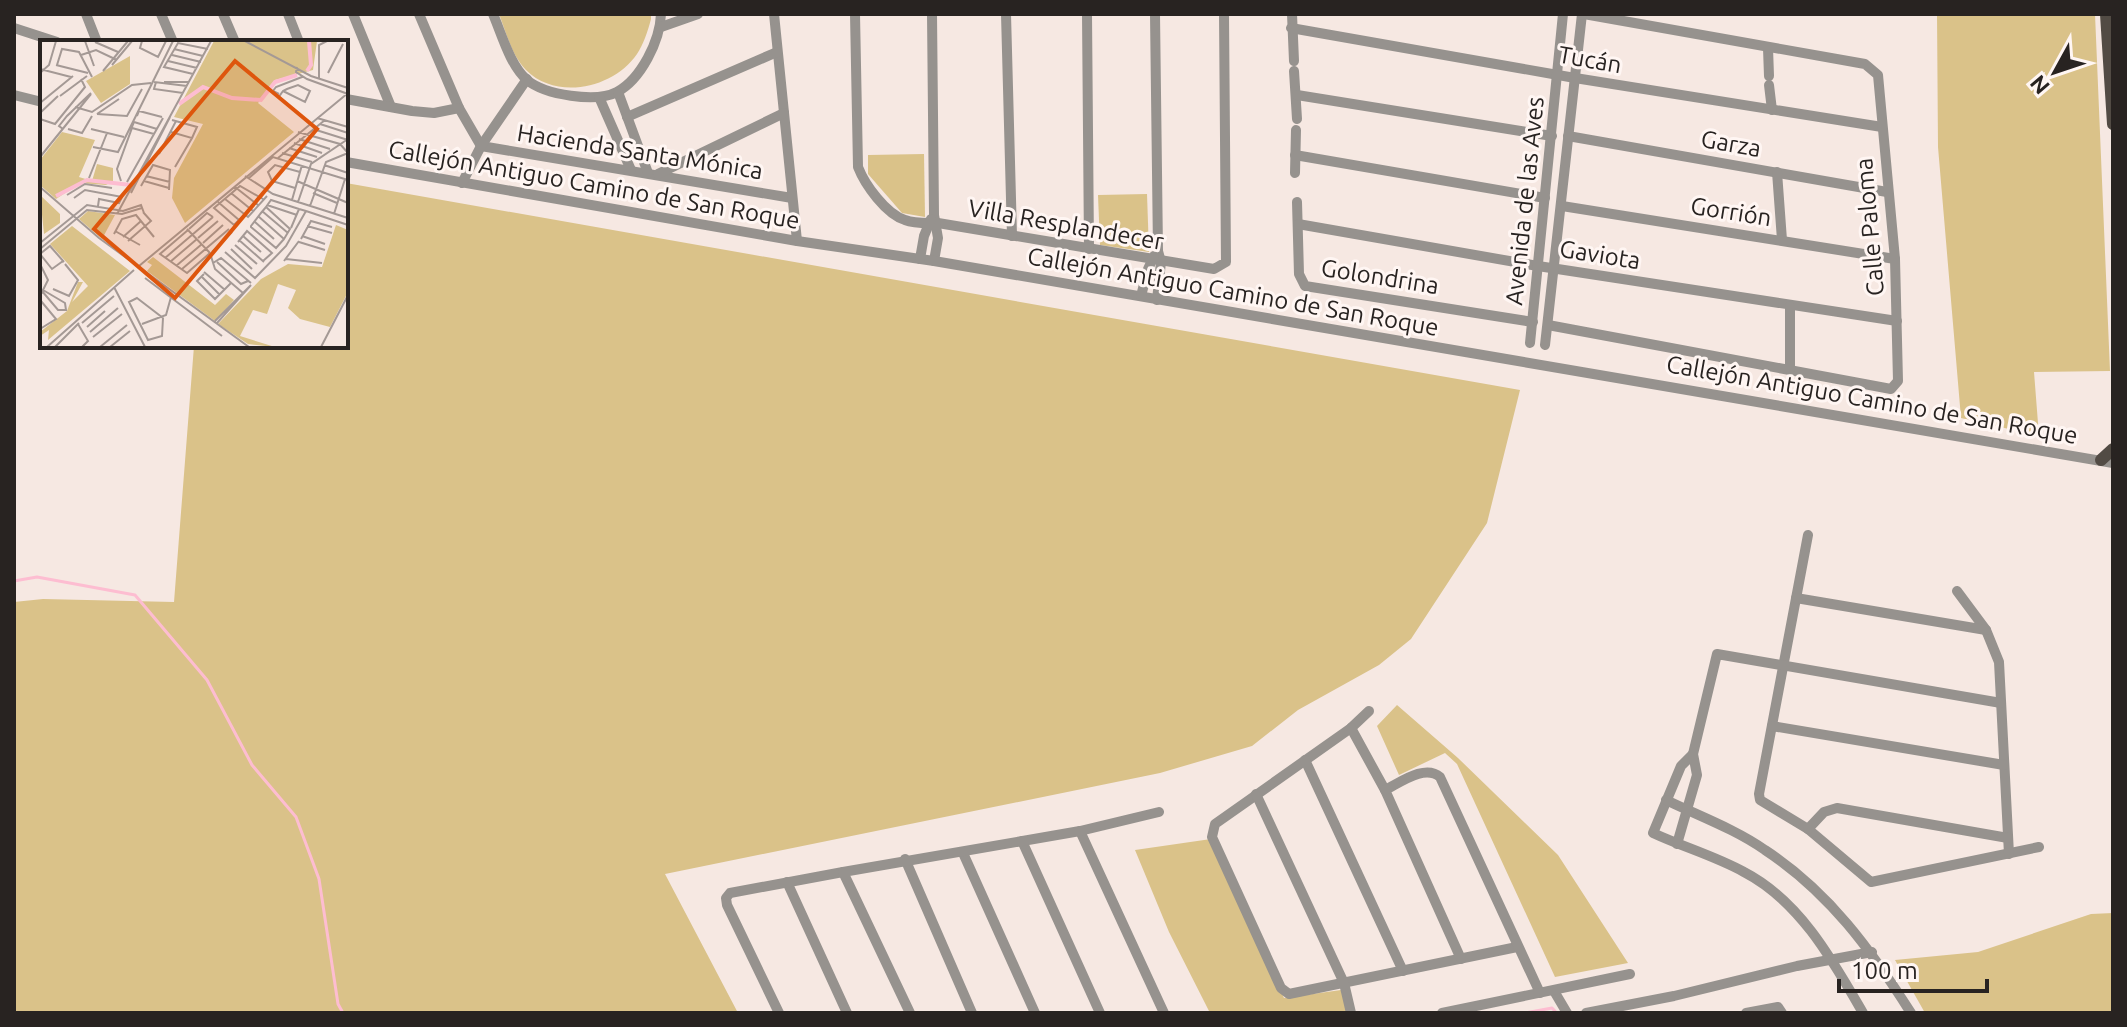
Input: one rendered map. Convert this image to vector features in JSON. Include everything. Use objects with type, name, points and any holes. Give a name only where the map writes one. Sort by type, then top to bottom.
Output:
[{"type":"main road","points":[[2106,14],[2113,124]]},
{"type":"main road","points":[[2107,461],[2113,449]]},
{"type":"street","points":[[86,14],[96,40]]},
{"type":"street","points":[[161,14],[172,40]]},
{"type":"street","points":[[223,14],[234,40]]},
{"type":"street","points":[[288,14],[298,40]]},
{"type":"street","points":[[353,14],[391,107]]},
{"type":"street","points":[[419,14],[459,108],[481,146]]},
{"type":"street","points":[[493,14],[514,63],[527,79],[566,95],[599,97],[618,92],[651,54],[661,27],[661,14]]},
{"type":"street","points":[[661,27],[698,14]]},
{"type":"street","points":[[774,14],[797,241]]},
{"type":"street","name":"Villa Resplandecer","points":[[855,14],[858,167],[867,185],[889,209],[906,221],[934,220],[1089,249],[1219,268],[1226,262],[1224,14]]},
{"type":"street","points":[[932,14],[934,261]]},
{"type":"street","points":[[1006,14],[1012,236]]},
{"type":"street","points":[[1087,14],[1089,249]]},
{"type":"street","points":[[1155,14],[1157,300]]},
{"type":"street","points":[[1292,14],[1297,95],[1295,173]]},
{"type":"street","name":"Avenida de las Aves","points":[[1530,343],[1563,14]]},
{"type":"street","points":[[1583,14],[1768,48],[1772,110]]},
{"type":"street","name":"Avenida de las Aves","points":[[1545,345],[1583,14]]},
{"type":"street","points":[[14,16],[17,29],[51,40]]},
{"type":"street","name":"Tucán","points":[[1291,28],[1882,127]]},
{"type":"street","name":"Calle Paloma","points":[[1768,48],[1865,64],[1878,75],[1895,259],[1898,381],[1891,389],[1790,369]]},
{"type":"street","points":[[627,117],[777,52]]},
{"type":"street","points":[[462,183],[481,146],[527,79]]},
{"type":"street","points":[[618,92],[653,173],[784,113]]},
{"type":"street","points":[[14,95],[40,102]]},
{"type":"street","points":[[1297,95],[1552,136]]},
{"type":"street","points":[[599,97],[631,170]]},
{"type":"street","points":[[348,99],[434,113],[459,108]]},
{"type":"street","name":"Garza","points":[[1568,136],[1887,192]]},
{"type":"street","name":"Hacienda Santa Mónica","points":[[481,146],[792,198]]},
{"type":"street","points":[[1295,155],[1545,198]]},
{"type":"street","name":"Callejón Antiguo Camino de San Roque","points":[[348,162],[2107,461]]},
{"type":"street","points":[[1777,172],[1782,240]]},
{"type":"street","name":"Golondrina","points":[[1297,202],[1299,274],[1305,286],[1533,322]]},
{"type":"street","name":"Gorrión","points":[[1562,206],[1895,259]]},
{"type":"street","points":[[920,259],[934,220]]},
{"type":"street","name":"Gaviota","points":[[1298,224],[1538,266],[1897,321]]},
{"type":"street","points":[[1141,296],[1157,258]]},
{"type":"street","points":[[1548,325],[1790,369],[1790,306]]},
{"type":"street","points":[[1808,535],[1760,800],[1808,829],[1871,882],[2039,847]]},
{"type":"street","points":[[1957,591],[1986,630],[1999,662],[2009,854]]},
{"type":"street","points":[[1796,598],[1986,630]]},
{"type":"street","points":[[1677,844],[1697,775],[1693,754],[1717,654],[2001,703]]},
{"type":"street","points":[[1369,711],[1351,728],[1215,824],[1212,837],[1281,988],[1289,994],[1517,947]]},
{"type":"street","points":[[1772,726],[2004,765]]},
{"type":"street","points":[[1351,728],[1385,790],[1461,959]]},
{"type":"street","points":[[1693,754],[1681,766],[1653,833],[1748,874],[1777,896],[1832,959],[1863,1013]]},
{"type":"street","points":[[1305,760],[1403,971]]},
{"type":"street","points":[[1385,790],[1424,771],[1435,772],[1440,777],[1540,993]]},
{"type":"street","points":[[1256,794],[1344,983],[1351,1013]]},
{"type":"street","points":[[1666,800],[1764,849],[1802,878],[1838,912],[1872,952],[1911,1013]]},
{"type":"street","points":[[1808,829],[1824,812],[1837,808],[2008,838]]},
{"type":"street","points":[[779,1013],[727,905],[726,898],[730,893],[905,859],[963,853],[1080,831],[1159,812]]},
{"type":"street","points":[[1080,831],[1164,1013]]},
{"type":"street","points":[[1022,841],[1100,1013]]},
{"type":"street","points":[[963,853],[1035,1013]]},
{"type":"street","points":[[905,859],[972,1013]]},
{"type":"street","points":[[843,872],[910,1013]]},
{"type":"street","points":[[787,882],[847,1013]]},
{"type":"street","points":[[1586,1013],[1872,952]]},
{"type":"street","points":[[1442,1013],[1630,974]]},
{"type":"street","points":[[1554,991],[1567,1013]]},
{"type":"street","points":[[1746,1013],[1778,1007],[1782,1013]]},
{"type":"shaded area","points":[[499,14],[651,14],[651,19],[637,54],[627,66],[600,82],[569,88],[539,80],[526,70],[513,51]]},
{"type":"shaded area","points":[[1937,14],[2095,14],[2110,371],[2034,372],[2039,436],[1961,418],[1938,147]]},
{"type":"shaded area","points":[[924,154],[925,217],[902,213],[868,174],[868,155]]},
{"type":"shaded area","points":[[348,183],[1520,390],[1487,523],[1411,639],[1379,665],[1298,710],[1252,746],[1160,773],[665,874],[738,1013],[14,1013],[14,602],[43,599],[174,602],[194,348],[348,348]]},
{"type":"shaded area","points":[[1147,194],[1149,252],[1100,245],[1098,195]]},
{"type":"shaded area","points":[[1397,705],[1458,758],[1558,855],[1628,963],[1555,977],[1457,764],[1445,753],[1399,775],[1377,726]]},
{"type":"shaded area","points":[[1211,839],[1284,998],[1341,990],[1348,1013],[1210,1013],[1169,932],[1135,850]]},
{"type":"shaded area","points":[[2113,913],[2113,1013],[1925,1013],[1895,960],[1978,952],[2091,914]]},
{"type":"waterway","points":[[14,581],[37,577],[135,595],[207,680],[252,765],[296,817],[319,879],[338,1004],[343,1013]]},
{"type":"waterway","points":[[1525,1013],[1552,1008],[1555,1011]]}]
